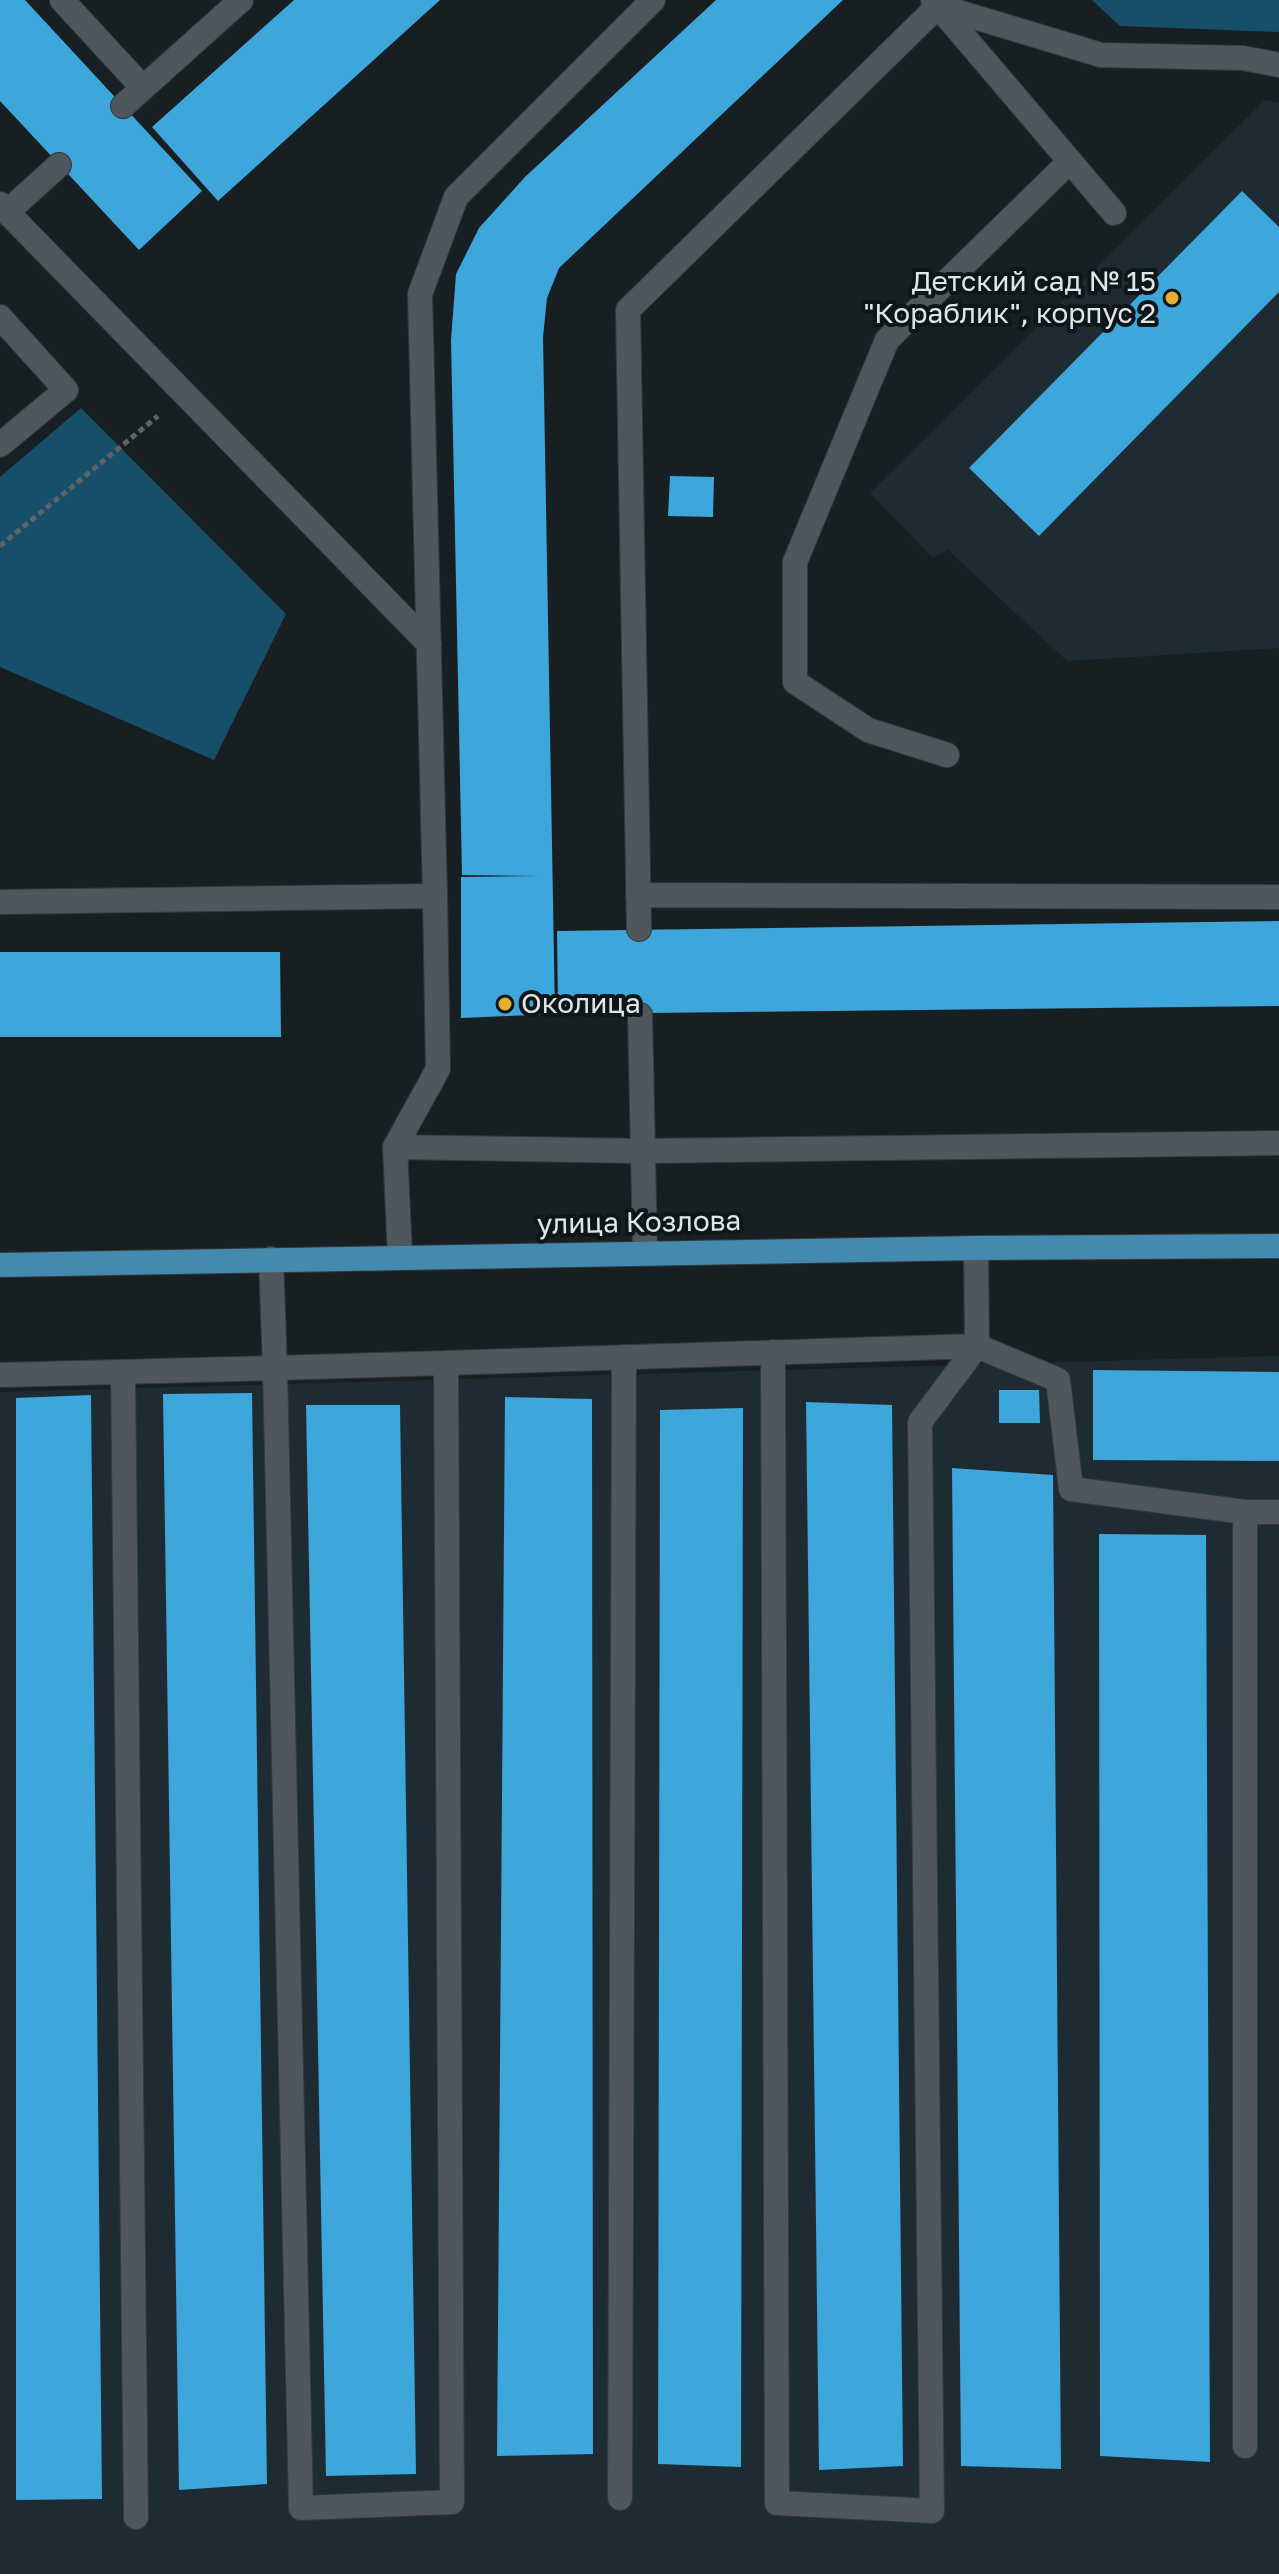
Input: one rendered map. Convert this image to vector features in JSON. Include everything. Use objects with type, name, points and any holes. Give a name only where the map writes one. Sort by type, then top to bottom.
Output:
[{"type":"main road","name":"улица Козлова","points":[[0,1265],[976,1248],[1279,1246]]},
{"type":"lane","points":[[62,0],[143,88]]},
{"type":"lane","points":[[123,106],[241,0]]},
{"type":"lane","points":[[400,1257],[395,1147],[438,1069],[420,294],[456,197],[653,0]]},
{"type":"lane","points":[[938,2],[1101,55],[1243,58],[1279,65]]},
{"type":"lane","points":[[938,2],[1114,213]]},
{"type":"lane","points":[[639,929],[628,310],[938,2]]},
{"type":"lane","points":[[947,755],[868,730],[795,682],[795,562],[887,340],[1070,161]]},
{"type":"lane","points":[[59,165],[5,217],[429,644]]},
{"type":"lane","points":[[0,317],[66,390],[0,445]]},
{"type":"lane","points":[[638,895],[1279,897]]},
{"type":"lane","points":[[0,902],[435,896]]},
{"type":"lane","points":[[640,1015],[645,1253]]},
{"type":"lane","points":[[395,1147],[643,1151],[1279,1143]]},
{"type":"lane","points":[[773,1352],[777,2503],[932,2511],[920,1422],[977,1346],[976,1248]]},
{"type":"lane","points":[[271,1259],[301,2508],[452,2502],[446,1363]]},
{"type":"lane","points":[[0,1375],[977,1346],[1058,1380],[1071,1489],[1245,1512],[1279,1512]]},
{"type":"lane","points":[[620,2498],[624,1357]]},
{"type":"lane","points":[[123,1372],[136,2517]]},
{"type":"lane","points":[[1245,1512],[1245,2446]]},
{"type":"path","points":[[0,546],[184,395]]},
{"type":"shaded area","points":[[1092,0],[1279,0],[1279,32],[1120,26]]},
{"type":"shaded area","name":"Детский сад № 15 \"Кораблик\", корпус 2","points":[[1265,100],[1279,103],[1279,648],[1067,661],[948,550],[933,558],[870,493]]},
{"type":"shaded area","points":[[81,408],[286,614],[214,760],[0,667],[0,477]]},
{"type":"shaded area","points":[[1279,1356],[1279,2574],[0,2574],[0,1392]]},
{"type":"building","points":[[0,0],[25,0],[202,191],[139,250],[0,101]]},
{"type":"building","points":[[294,0],[440,0],[218,201],[152,127]]},
{"type":"building","points":[[716,0],[843,0],[559,268],[547,298],[543,337],[555,1014],[461,1018],[461,877],[539,876],[462,875],[451,340],[456,274],[479,228],[525,177]]},
{"type":"building","points":[[1242,191],[1279,227],[1279,292],[1039,536],[969,468]]},
{"type":"building","points":[[670,476],[714,477],[713,517],[668,516]]},
{"type":"building","points":[[1279,921],[1279,1006],[558,1014],[557,931]]},
{"type":"building","points":[[0,952],[280,952],[281,1037],[0,1037]]},
{"type":"building","points":[[1093,1370],[1279,1372],[1279,1461],[1093,1460]]},
{"type":"building","points":[[999,1390],[1039,1390],[1040,1423],[999,1423]]},
{"type":"building","points":[[252,1393],[267,2484],[179,2490],[163,1394]]},
{"type":"building","points":[[91,1395],[102,2499],[16,2500],[16,1398]]},
{"type":"building","points":[[505,1397],[592,1399],[593,2454],[497,2456]]},
{"type":"building","points":[[806,1402],[892,1405],[903,2466],[819,2470]]},
{"type":"building","points":[[306,1405],[400,1405],[416,2474],[326,2476]]},
{"type":"building","points":[[743,1408],[741,2467],[658,2464],[660,1410]]},
{"type":"building","points":[[952,1468],[1053,1475],[1061,2469],[961,2466]]},
{"type":"building","points":[[1099,1534],[1206,1535],[1210,2462],[1100,2456]]},
{"type":"place","name":"Детский сад № 15 \"Кораблик\", корпус 2","points":[[1172,298]]},
{"type":"place","name":"Околица","points":[[505,1004]]}]
